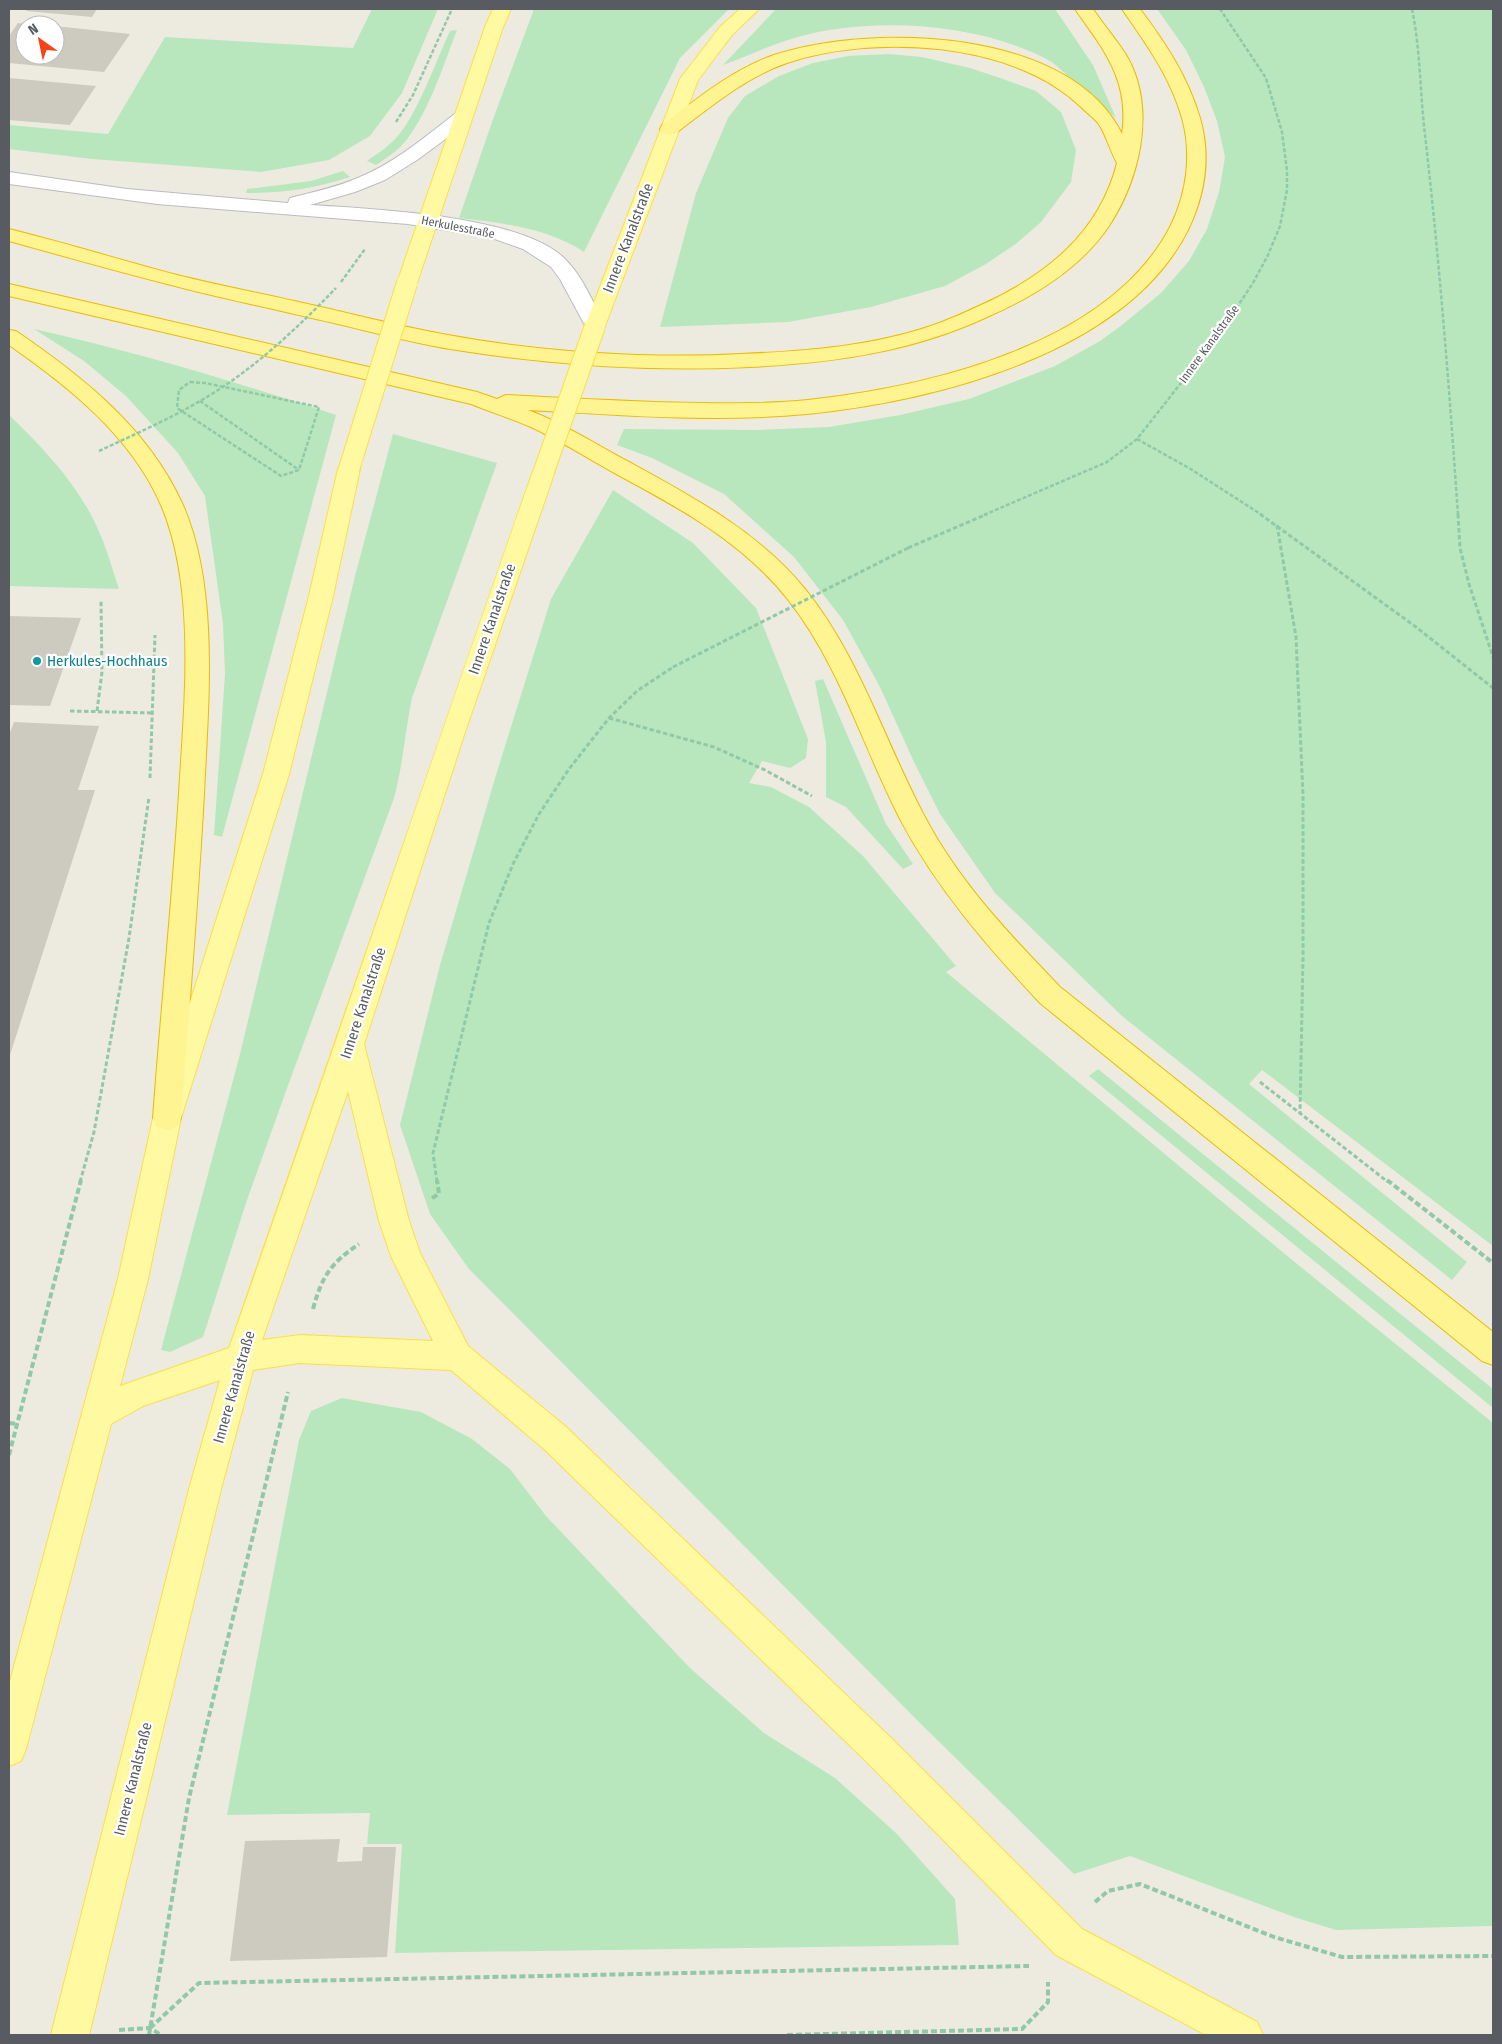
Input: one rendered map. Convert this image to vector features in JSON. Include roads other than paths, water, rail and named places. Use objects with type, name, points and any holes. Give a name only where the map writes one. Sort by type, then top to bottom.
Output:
[{"type":"highway","points":[[9,235],[177,281],[448,342],[566,357],[696,363],[805,358],[884,346],[949,327],[1009,300],[1048,276],[1076,252],[1096,229],[1110,208],[1122,183],[1134,117],[1130,89],[1120,61],[1084,9]]},
{"type":"highway","points":[[477,399],[537,404],[694,410],[764,410],[828,404],[885,395],[992,367],[1074,331],[1108,310],[1139,283],[1164,254],[1185,221],[1195,187],[1197,154],[1194,124],[1183,90],[1164,54],[1131,9]]},
{"type":"highway","points":[[669,129],[736,81],[782,59],[836,45],[881,41],[926,42],[985,51],[1038,70],[1061,82],[1082,96],[1099,111],[1112,127],[1122,145],[1127,163]]},
{"type":"highway","points":[[9,290],[477,399],[539,423],[683,499],[737,536],[798,595],[834,653],[897,787],[942,869],[1002,944],[1050,995],[1493,1351]]},
{"type":"highway","points":[[9,336],[76,385],[113,417],[137,444],[171,501],[184,540],[193,587],[197,637],[196,705],[185,897],[167,1118]]},
{"type":"main road","points":[[9,1749],[133,1279],[167,1118],[276,774],[321,596],[349,469],[428,220],[502,9]]},
{"type":"main road","name":"Innere Kanalstraße","points":[[70,2035],[206,1489],[241,1358],[350,1044],[452,735],[544,470],[595,326],[669,129],[689,79],[726,31],[750,9]]},
{"type":"main road","points":[[350,1044],[394,1221],[406,1256],[457,1356],[570,1452],[879,1750],[1058,1954],[1244,2035]]},
{"type":"main road","points":[[98,1414],[135,1394],[241,1358],[300,1348],[457,1356]]},
{"type":"street","name":"Herkulesstraße","points":[[278,208],[352,187],[376,177],[398,164],[463,117]]},
{"type":"street","name":"Herkulesstraße","points":[[9,178],[70,188],[247,206],[428,220],[497,234],[532,245],[551,257],[568,275],[595,326]]},
{"type":"place","name":"Herkules-Hochhaus","points":[[37,661]]}]
